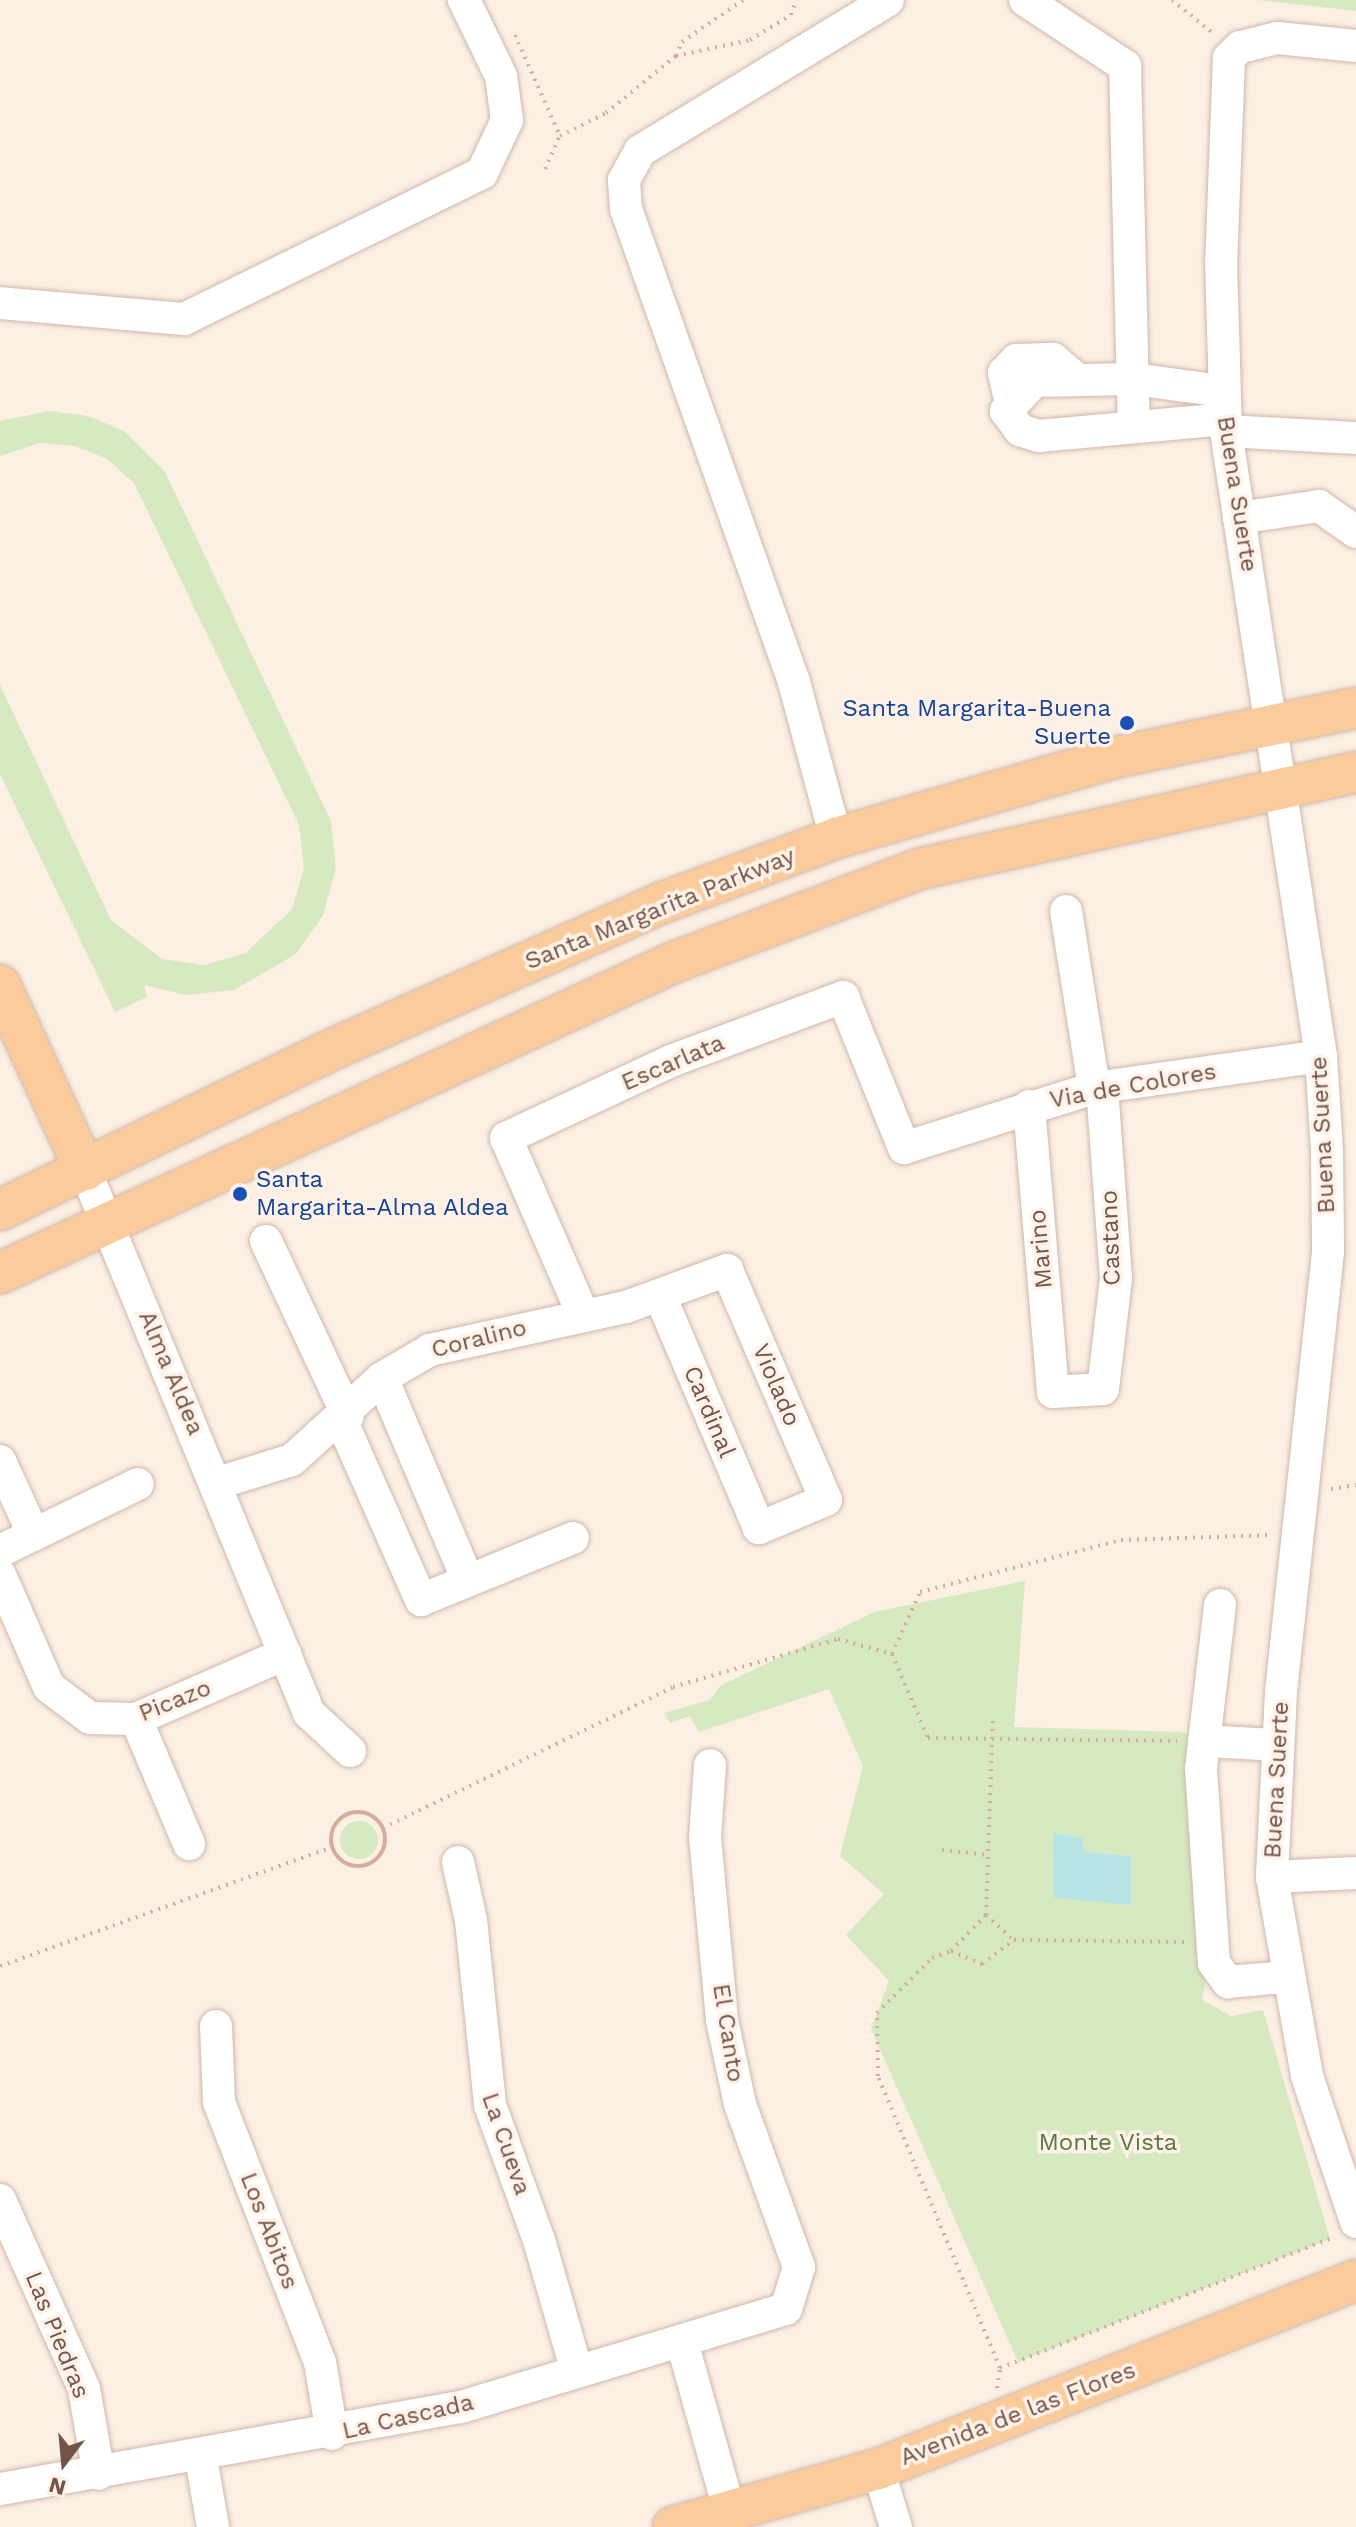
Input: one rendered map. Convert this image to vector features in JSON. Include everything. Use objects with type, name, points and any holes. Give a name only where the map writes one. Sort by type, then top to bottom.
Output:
[{"type":"main road","name":"Santa Margarita Parkway","points":[[0,1210],[322,1054],[650,909],[836,838],[1271,721],[1356,708]]},
{"type":"main road","points":[[0,1273],[672,963],[919,869],[1275,786],[1356,772]]},
{"type":"main road","name":"Alma Aldea","points":[[0,985],[85,1170]]},
{"type":"main road","name":"Avenida de las Flores","points":[[673,2527],[878,2469],[1356,2280]]},
{"type":"street","points":[[0,303],[184,319],[482,173],[507,120],[501,76],[464,0]]},
{"type":"street","points":[[836,838],[794,682],[626,209],[624,180],[640,151],[888,0]]},
{"type":"street","points":[[1025,0],[1125,66],[1134,422]]},
{"type":"street","points":[[1238,49],[1277,38],[1356,46]]},
{"type":"street","name":"Buena Suerte","points":[[1238,49],[1225,81],[1224,414],[1271,721],[1275,786],[1321,1056],[1342,1252],[1299,1535],[1278,1745],[1272,1877],[1285,1977],[1343,2230]]},
{"type":"street","points":[[1224,414],[1134,422],[1107,435],[1039,436],[1011,421],[1010,399],[1035,381],[1132,379],[1224,414],[1356,438]]},
{"type":"street","points":[[1239,518],[1319,506],[1356,532]]},
{"type":"street","name":"Castano","points":[[1053,1392],[1103,1389],[1116,1278],[1098,1087],[1066,911]]},
{"type":"street","name":"Escarlata","points":[[583,1315],[506,1138],[671,1061],[843,997],[904,1148]]},
{"type":"street","name":"Via de Colores","points":[[904,1148],[1029,1106],[1098,1087],[1321,1056]]},
{"type":"street","name":"Marino","points":[[1029,1106],[1053,1392]]},
{"type":"street","name":"Alma Aldea","points":[[85,1170],[218,1483],[309,1713],[350,1751]]},
{"type":"street","points":[[266,1241],[421,1600],[573,1538]]},
{"type":"street","name":"Coralino","points":[[218,1483],[292,1460],[345,1419],[382,1378],[460,1340],[660,1296],[727,1270]]},
{"type":"street","name":"Violado","points":[[727,1270],[826,1500],[759,1528]]},
{"type":"street","name":"Cardinal","points":[[660,1296],[759,1528]]},
{"type":"street","points":[[382,1378],[468,1581]]},
{"type":"street","points":[[0,1461],[33,1533]]},
{"type":"street","points":[[0,1551],[138,1484]]},
{"type":"street","name":"Picazo","points":[[0,1575],[49,1687],[90,1718],[136,1719],[285,1654]]},
{"type":"street","points":[[1220,1605],[1204,1741],[1214,1963],[1228,1982],[1285,1977]]},
{"type":"street","points":[[136,1719],[189,1844]]},
{"type":"street","points":[[1204,1741],[1278,1745]]},
{"type":"street","name":"El Canto","points":[[710,1765],[705,1838],[722,2020],[740,2104],[799,2267],[795,2290]]},
{"type":"street","name":"La Cueva","points":[[458,1862],[471,1920],[490,2105],[577,2372]]},
{"type":"street","points":[[1272,1877],[1356,1873]]},
{"type":"street","name":"Los Abitos","points":[[216,2026],[219,2102],[320,2362],[332,2434]]},
{"type":"street","name":"Las Piedras","points":[[0,2200],[84,2389],[99,2474]]},
{"type":"street","name":"La Cascada","points":[[0,2489],[332,2434],[682,2342],[786,2309],[795,2290]]},
{"type":"street","points":[[682,2342],[730,2513]]},
{"type":"street","points":[[201,2458],[213,2527]]},
{"type":"street","points":[[878,2469],[896,2527]]},
{"type":"path","points":[[676,56],[682,42],[743,0]]},
{"type":"path","points":[[545,169],[560,136],[606,113],[676,56],[750,40],[791,15],[796,0]]},
{"type":"path","points":[[1172,0],[1238,49]]},
{"type":"path","points":[[515,35],[560,136]]},
{"type":"path","points":[[1204,1741],[992,1744],[928,1738],[892,1654],[920,1592],[1121,1540],[1299,1535]]},
{"type":"path","points":[[383,1828],[673,1687],[838,1639],[892,1654]]},
{"type":"path","points":[[982,2397],[996,2392],[1000,2368],[878,2076],[877,2013],[932,1958],[951,1951],[986,1915],[993,1718]]},
{"type":"path","points":[[352,1812],[371,1814],[383,1828],[385,1846],[367,1865],[342,1861],[333,1847],[337,1822],[352,1812]]},
{"type":"path","points":[[0,1966],[333,1847]]},
{"type":"path","points":[[942,1850],[988,1855]]},
{"type":"path","points":[[986,1915],[1014,1940]]},
{"type":"path","points":[[951,1951],[982,1964],[1014,1940],[1213,1942]]},
{"type":"path","points":[[1000,2368],[1343,2230]]},
{"type":"green space","points":[[1258,0],[1356,0],[1356,11],[1348,10]]},
{"type":"green space","points":[[49,411],[88,416],[124,431],[165,472],[331,821],[336,868],[323,915],[296,954],[234,990],[186,995],[144,985],[147,997],[115,1012],[0,774],[0,685],[111,920],[162,959],[204,965],[246,953],[292,909],[304,868],[299,825],[134,483],[107,459],[75,446],[39,443],[0,456],[0,421]]},
{"type":"green space","name":"Monte Vista","points":[[1025,1581],[1014,1727],[1181,1732],[1204,1741],[1213,1942],[1202,2000],[1231,2016],[1263,2010],[1330,2239],[1018,2362],[871,2029],[889,1981],[846,1935],[884,1894],[840,1856],[863,1766],[829,1689],[699,1732],[690,1716],[670,1723],[664,1713],[710,1700],[720,1686],[874,1612]]},
{"type":"green space","points":[[359,1821],[373,1826],[378,1840],[373,1854],[359,1859],[345,1854],[340,1840],[345,1826]]},
{"type":"water","points":[[1053,1833],[1083,1838],[1083,1852],[1131,1856],[1131,1905],[1054,1898]]},
{"type":"place","name":"Santa Margarita-Buena Suerte","points":[[1127,723]]},
{"type":"place","name":"Santa Margarita-Alma Aldea","points":[[240,1194]]}]
